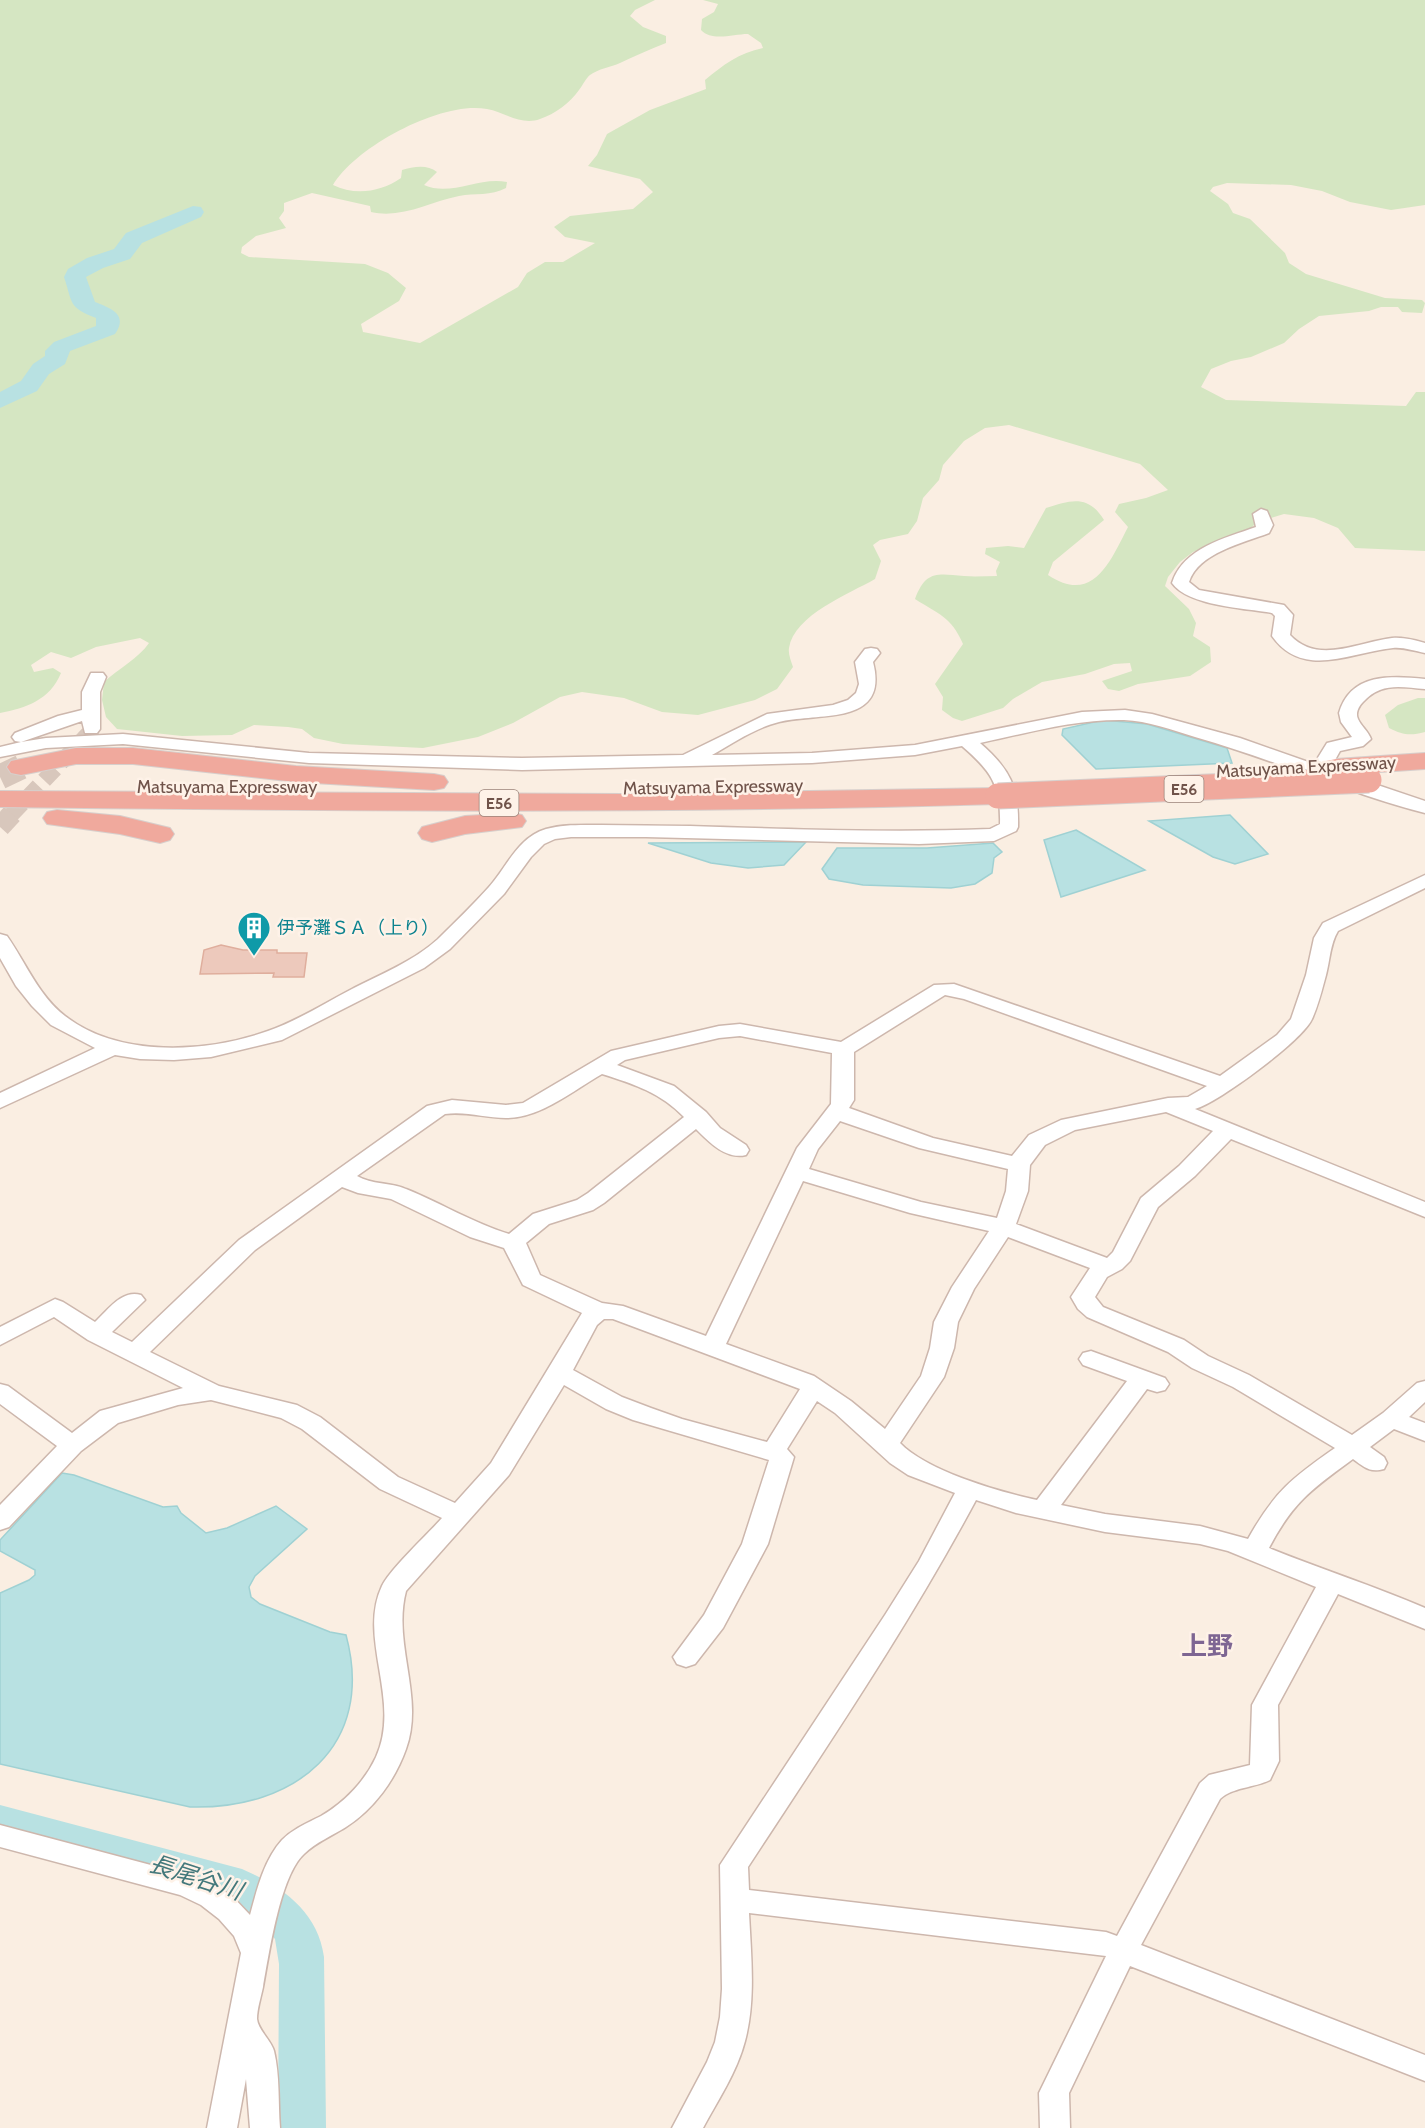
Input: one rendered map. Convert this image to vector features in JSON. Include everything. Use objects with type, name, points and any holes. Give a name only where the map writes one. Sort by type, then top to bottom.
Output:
[{"type":"highway","name":"Matsuyama Expressway","points":[[0,799],[591,803],[853,801],[996,789],[1425,761]]},
{"type":"highway","name":"Matsuyama Expressway","points":[[7,768],[572,789],[742,787],[996,789],[1425,777]]},
{"type":"highway","points":[[432,833],[465,825],[501,822],[806,808],[996,789]]},
{"type":"highway","points":[[0,814],[80,820],[160,834]]},
{"type":"street","points":[[1261,514],[1265,525],[1263,530],[1207,553],[1189,565],[1180,577],[1180,583],[1194,594],[1278,609],[1284,615],[1281,636],[1288,647],[1318,656],[1338,655],[1394,643],[1425,648]]},
{"type":"street","points":[[685,762],[772,718],[839,708],[854,703],[862,697],[867,687],[868,678],[864,662],[871,653]]},
{"type":"street","points":[[0,742],[43,731],[69,716],[90,723],[91,692],[97,677]]},
{"type":"street","points":[[1327,769],[1333,747],[1358,742],[1362,739],[1349,719],[1350,704],[1382,682],[1425,684]]},
{"type":"street","points":[[7,768],[46,743],[123,739],[309,758],[421,762],[685,762],[862,756],[967,741],[1082,717],[1125,715],[1152,719],[1327,769],[1416,804],[1425,821]]},
{"type":"street","points":[[0,940],[26,986],[58,1021],[112,1048],[140,1053],[174,1054],[212,1051],[274,1036],[314,1018],[417,964],[443,945],[497,890],[524,853],[537,840],[550,834],[571,831],[636,831],[919,838],[994,835],[1009,827],[1009,790],[995,764],[967,741]]},
{"type":"street","points":[[887,1444],[932,1377],[942,1348],[946,1322],[963,1287],[992,1247],[1009,1217],[1017,1191],[1019,1165],[1023,1156],[1037,1140],[1054,1130],[1069,1125],[1168,1105],[1192,1103],[1222,1084],[1284,1039],[1301,1022],[1316,975],[1324,938],[1330,927],[1425,880]]},
{"type":"street","points":[[713,1347],[808,1148],[839,1111],[843,1101],[841,1056],[844,1048],[941,989],[954,990],[1222,1084]]},
{"type":"street","points":[[136,1352],[247,1245],[413,1125],[442,1108],[457,1107],[515,1113],[530,1108],[618,1055],[719,1032],[740,1030],[844,1048]]},
{"type":"street","points":[[0,1101],[112,1048]]},
{"type":"street","points":[[600,1066],[656,1085],[673,1095],[725,1145],[738,1150]]},
{"type":"street","points":[[1168,1105],[1425,1210]]},
{"type":"street","points":[[839,1111],[846,1116],[927,1143],[1019,1165]]},
{"type":"street","points":[[512,1243],[541,1219],[585,1205],[596,1198],[698,1117]]},
{"type":"street","points":[[1228,1129],[1187,1171],[1149,1203],[1122,1256],[1100,1272],[1083,1297],[1086,1304],[1095,1312],[1161,1338],[1200,1362],[1241,1381],[1353,1447],[1375,1463]]},
{"type":"street","points":[[796,1172],[918,1208],[1003,1227],[1108,1267]]},
{"type":"street","points":[[342,1177],[358,1186],[397,1192],[478,1232],[512,1243],[517,1247],[531,1280],[599,1311],[615,1311],[791,1376],[813,1387],[843,1407],[899,1457],[917,1469],[1016,1504],[1105,1523],[1200,1535],[1235,1544],[1365,1593],[1425,1619]]},
{"type":"street","points":[[96,1334],[133,1300]]},
{"type":"street","points":[[0,1337],[55,1306],[96,1334],[136,1352],[211,1392],[288,1411],[311,1423],[389,1483],[459,1515]]},
{"type":"street","points":[[222,2128],[259,1940],[278,1866],[290,1850],[305,1837],[338,1819],[359,1802],[387,1763],[399,1726],[397,1682],[387,1618],[388,1602],[394,1588],[500,1468],[559,1373],[588,1320],[599,1311]]},
{"type":"street","points":[[1043,1510],[1150,1381],[1091,1359]]},
{"type":"street","points":[[559,1373],[594,1390],[614,1403],[642,1414],[782,1456],[755,1544],[714,1621],[686,1657]]},
{"type":"street","points":[[773,1452],[813,1387]]},
{"type":"street","points":[[1254,1552],[1275,1515],[1299,1486],[1392,1419],[1425,1389]]},
{"type":"street","points":[[0,1392],[72,1445]]},
{"type":"street","points":[[0,1521],[72,1445],[109,1417],[177,1397],[211,1392]]},
{"type":"street","points":[[1392,1419],[1425,1433]]},
{"type":"street","points":[[687,2128],[721,2066],[730,2042],[737,1989],[734,1864],[894,1622],[929,1566],[970,1489]]},
{"type":"street","points":[[1055,2128],[1054,2093],[1123,1951],[1210,1791],[1219,1783],[1251,1777],[1260,1772],[1265,1761],[1264,1706],[1331,1582]]},
{"type":"street","points":[[0,1836],[186,1885],[214,1897],[259,1940]]},
{"type":"street","points":[[734,1900],[1106,1944],[1425,2068]]},
{"type":"street","points":[[243,2023],[259,2050],[265,2128]]},
{"type":"green space","points":[[0,0],[655,0],[635,10],[630,16],[643,27],[666,36],[666,43],[593,73],[562,108],[533,121],[513,118],[487,109],[468,108],[424,119],[401,129],[360,156],[344,170],[333,185],[350,191],[368,191],[393,183],[401,178],[402,170],[420,167],[437,172],[424,185],[434,188],[455,188],[497,181],[507,182],[506,188],[489,193],[459,196],[405,212],[382,214],[371,212],[370,206],[312,193],[284,203],[284,211],[279,218],[286,228],[256,236],[242,247],[241,253],[249,257],[365,264],[388,273],[406,288],[399,301],[361,324],[363,332],[420,343],[518,287],[527,273],[545,262],[563,262],[595,243],[565,237],[554,227],[570,216],[633,209],[653,192],[640,179],[588,166],[597,155],[607,134],[650,110],[706,89],[705,80],[718,69],[739,56],[763,48],[761,43],[748,34],[717,37],[701,30],[702,19],[714,12],[718,4],[703,0],[1425,0],[1425,205],[1391,210],[1350,202],[1322,191],[1291,185],[1227,183],[1213,187],[1210,191],[1228,204],[1233,213],[1250,219],[1285,253],[1289,263],[1306,274],[1385,298],[1422,300],[1425,303],[1422,313],[1402,312],[1398,307],[1381,307],[1369,311],[1319,316],[1299,329],[1284,343],[1251,357],[1231,361],[1211,369],[1201,387],[1226,400],[1406,406],[1416,392],[1425,392],[1425,551],[1355,548],[1338,528],[1314,518],[1284,514],[1257,522],[1248,531],[1193,552],[1180,562],[1168,577],[1165,586],[1189,609],[1196,623],[1193,636],[1210,647],[1211,662],[1190,676],[1138,684],[1119,691],[1108,689],[1102,681],[1132,671],[1130,663],[1114,664],[1085,674],[1042,682],[1013,699],[1003,708],[962,721],[942,710],[943,697],[935,684],[963,644],[949,621],[915,599],[928,578],[940,575],[997,576],[996,571],[1000,562],[985,554],[986,548],[1008,546],[1024,548],[1046,508],[1078,501],[1092,506],[1104,520],[1053,562],[1048,575],[1064,583],[1077,585],[1088,582],[1107,565],[1128,527],[1115,512],[1119,504],[1168,490],[1140,464],[1009,425],[985,428],[964,441],[943,465],[939,480],[923,498],[917,521],[908,534],[880,540],[873,545],[881,561],[875,579],[824,607],[801,625],[793,636],[789,648],[793,667],[777,689],[755,700],[698,715],[662,712],[624,698],[582,692],[560,697],[513,723],[478,737],[423,748],[343,744],[314,738],[302,729],[288,727],[254,725],[232,735],[182,736],[117,729],[106,717],[102,700],[104,682],[134,659],[149,643],[140,638],[96,647],[71,658],[51,652],[31,665],[34,672],[53,668],[61,673],[50,690],[28,705],[0,713]]},
{"type":"green space","points":[[1425,698],[1425,732],[1407,734],[1389,728],[1385,715],[1398,705]]},
{"type":"water","points":[[1103,720],[1147,724],[1227,748],[1232,763],[1096,769],[1062,735],[1063,729]]},
{"type":"water","points":[[1230,815],[1268,854],[1235,864],[1213,857],[1149,821]]},
{"type":"water","points":[[1076,830],[1145,870],[1061,897],[1044,840]]},
{"type":"water","points":[[806,842],[784,865],[748,868],[711,863],[648,843]]},
{"type":"water","points":[[993,843],[1002,852],[994,858],[992,873],[975,884],[951,888],[863,885],[829,879],[822,869],[837,848],[927,848]]},
{"type":"water","points":[[62,1473],[74,1475],[163,1507],[177,1506],[181,1513],[206,1533],[227,1528],[276,1506],[307,1529],[255,1576],[249,1587],[251,1597],[260,1604],[330,1632],[346,1635],[352,1674],[349,1709],[338,1739],[319,1764],[293,1783],[263,1797],[228,1805],[190,1807],[0,1764],[0,1593],[29,1580],[35,1575],[35,1570],[0,1551],[0,1540]]},
{"type":"building","name":"伊予灘ＳＡ（上り）","points":[[221,945],[243,950],[307,953],[304,977],[273,977],[274,973],[200,974],[204,950]]},
{"type":"waterway","points":[[0,401],[29,386],[41,369],[57,359],[57,351],[62,346],[107,329],[107,315],[85,306],[76,274],[95,263],[122,254],[134,238],[193,212]]},
{"type":"waterway","name":"長尾谷川","points":[[0,1822],[226,1882],[255,1897],[285,1919],[297,1936],[301,1957],[302,2128]]},
{"type":"tunnel","points":[[11,815],[90,732]]},
{"type":"tunnel","points":[[0,777],[21,767]]},
{"type":"tunnel","points":[[0,827],[12,814]]},
{"type":"place","name":"伊予灘ＳＡ（上り）","points":[[254,957]]},
{"type":"district","name":"上野","points":[[1207,1646]]}]
